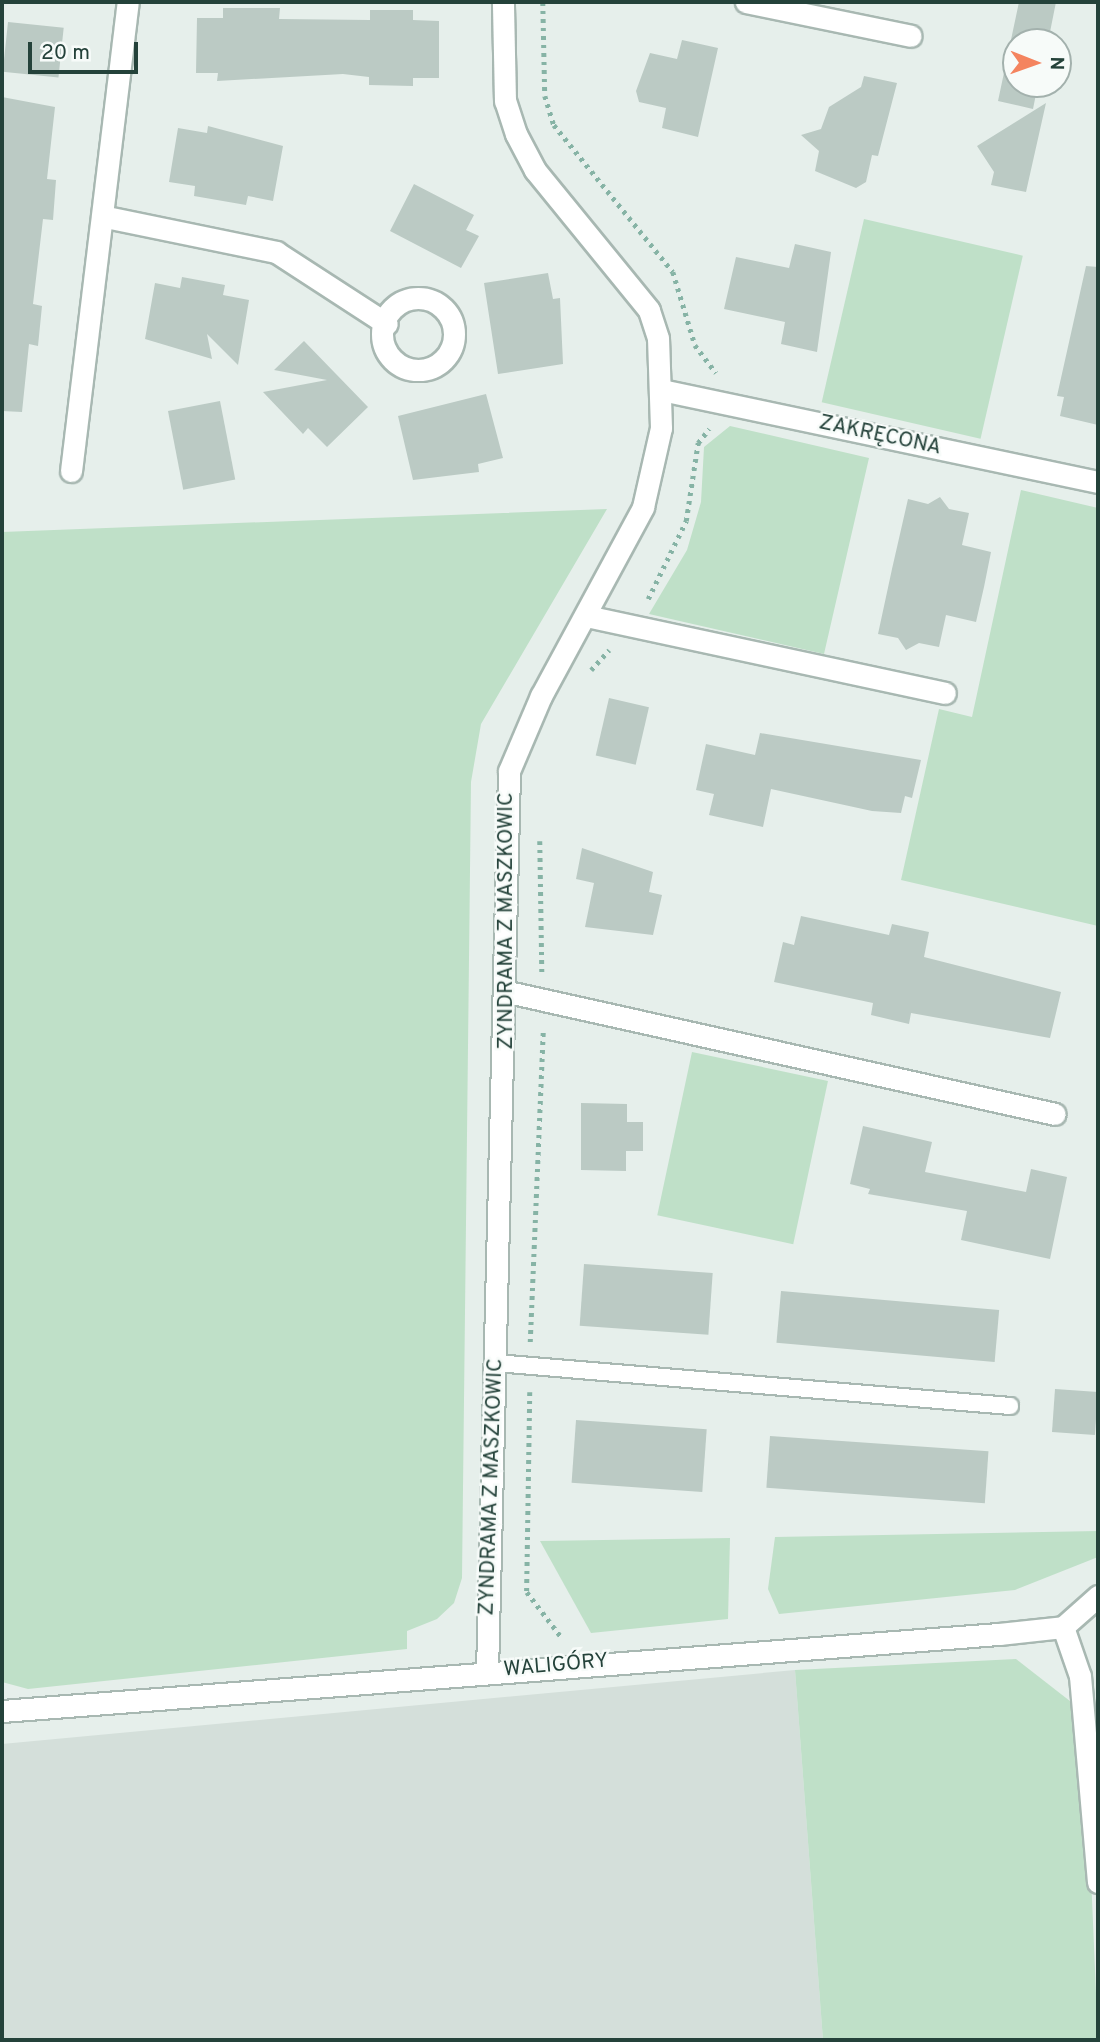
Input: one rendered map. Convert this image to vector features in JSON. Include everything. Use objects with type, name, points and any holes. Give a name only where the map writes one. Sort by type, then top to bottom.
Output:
[{"type":"street","points":[[71,471],[106,217],[128,2]]},
{"type":"street","name":"ZYNDRAMA Z MASZKOWIC","points":[[487,1671],[508,992],[504,822],[509,771],[586,616],[628,541],[657,468],[661,390],[658,338],[638,290],[535,170],[516,134],[505,101],[503,2]]},
{"type":"street","points":[[746,2],[911,36]]},
{"type":"street","points":[[106,217],[276,252],[387,324]]},
{"type":"street","name":"ZAKRĘCONA","points":[[661,390],[1098,482]]},
{"type":"street","points":[[586,616],[945,693]]},
{"type":"street","points":[[508,992],[1055,1114]]},
{"type":"street","points":[[1098,1596],[1063,1627],[1080,1676],[1098,1882]]},
{"type":"street","name":"WALIGÓRY","points":[[2,1711],[1063,1627]]},
{"type":"lane","points":[[496,1363],[1010,1406]]},
{"type":"path","points":[[543,2],[545,96],[554,125],[673,272],[695,345],[716,370],[714,423],[698,443],[686,521],[664,575],[631,625],[584,682]]},
{"type":"path","points":[[540,834],[543,1000],[530,1366],[527,1592],[582,1663]]},
{"type":"shaded area","points":[[795,1670],[823,2040],[2,2040],[2,1744]]},
{"type":"green space","points":[[864,219],[1023,256],[981,439],[822,402]]},
{"type":"green space","points":[[730,426],[869,458],[824,654],[649,614],[687,550],[701,502],[704,447]]},
{"type":"green space","points":[[1021,490],[1098,508],[1098,926],[901,880],[939,709],[972,717]]},
{"type":"green space","points":[[607,509],[481,724],[471,782],[462,1578],[454,1603],[437,1619],[407,1631],[407,1649],[28,1689],[2,1682],[2,532]]},
{"type":"green space","points":[[692,1052],[828,1081],[793,1244],[657,1215]]},
{"type":"green space","points":[[1098,1531],[1098,1557],[1015,1590],[779,1614],[768,1589],[775,1537]]},
{"type":"green space","points":[[730,1538],[728,1619],[591,1633],[540,1541]]},
{"type":"green space","points":[[1016,1659],[1084,1712],[1098,2040],[823,2040],[795,1670]]},
{"type":"building","points":[[1019,2],[1056,2],[1051,28],[1013,28]]},
{"type":"building","points":[[223,8],[280,8],[279,19],[370,20],[370,10],[413,10],[413,20],[439,21],[439,78],[413,78],[413,86],[369,85],[369,77],[343,74],[217,81],[218,73],[196,73],[197,18],[223,18]]},
{"type":"building","points":[[8,22],[64,28],[58,78],[3,72]]},
{"type":"building","points":[[682,40],[718,48],[698,137],[662,128],[666,108],[639,102],[636,91],[650,53],[677,59]]},
{"type":"building","points":[[864,76],[897,83],[878,156],[872,155],[866,182],[856,188],[815,171],[819,151],[801,135],[821,129],[829,107],[861,87]]},
{"type":"building","points":[[1002,82],[1002,98],[1035,98],[1033,109],[998,101]]},
{"type":"building","points":[[2,97],[55,107],[47,179],[56,180],[53,220],[43,219],[33,304],[42,306],[38,346],[29,344],[22,412],[2,411]]},
{"type":"building","points":[[1046,103],[1026,192],[991,185],[994,172],[977,146]]},
{"type":"building","points":[[208,126],[283,146],[273,201],[248,196],[246,205],[194,196],[195,186],[169,182],[178,128],[207,133]]},
{"type":"building","points":[[414,184],[474,215],[466,230],[479,236],[461,268],[390,231]]},
{"type":"building","points":[[795,244],[831,252],[817,352],[781,344],[785,322],[724,309],[736,257],[789,268]]},
{"type":"building","points":[[1086,266],[1098,267],[1098,425],[1060,416],[1064,397],[1057,396]]},
{"type":"building","points":[[548,273],[553,299],[560,298],[563,364],[498,374],[484,283]]},
{"type":"building","points":[[182,277],[225,285],[223,295],[249,300],[238,365],[207,334],[212,359],[145,339],[155,283],[180,288]]},
{"type":"building","points":[[304,341],[368,407],[327,447],[308,428],[303,434],[263,392],[327,380],[274,370]]},
{"type":"building","points":[[486,394],[503,458],[478,464],[479,472],[413,480],[398,416]]},
{"type":"building","points":[[220,401],[235,480],[183,490],[168,411]]},
{"type":"building","points":[[940,497],[949,509],[969,513],[962,545],[991,552],[984,587],[976,622],[946,615],[939,647],[919,643],[906,650],[898,638],[878,634],[892,569],[908,499],[928,504]]},
{"type":"building","points":[[609,698],[649,707],[636,765],[596,755]]},
{"type":"building","points":[[760,733],[921,760],[912,798],[905,796],[901,813],[872,811],[771,789],[763,827],[709,815],[714,794],[696,790],[706,744],[755,755]]},
{"type":"building","points":[[582,848],[653,872],[649,892],[662,895],[653,935],[585,927],[594,883],[576,879]]},
{"type":"building","points":[[801,916],[889,935],[892,924],[929,932],[924,957],[1061,992],[1050,1038],[911,1013],[909,1024],[871,1015],[873,1003],[774,982],[783,942],[794,945]]},
{"type":"building","points":[[581,1103],[627,1104],[627,1122],[643,1122],[643,1151],[626,1151],[626,1171],[581,1170]]},
{"type":"building","points":[[863,1126],[932,1142],[925,1172],[1026,1192],[1031,1169],[1067,1177],[1050,1259],[961,1240],[967,1211],[868,1194],[870,1189],[850,1184]]},
{"type":"building","points":[[584,1264],[713,1273],[708,1335],[580,1326]]},
{"type":"building","points":[[781,1291],[999,1310],[995,1362],[776,1343]]},
{"type":"building","points":[[1055,1389],[1098,1392],[1095,1435],[1052,1432]]},
{"type":"building","points":[[576,1420],[707,1429],[702,1492],[572,1483]]},
{"type":"building","points":[[770,1436],[988,1451],[985,1503],[766,1488]]}]
